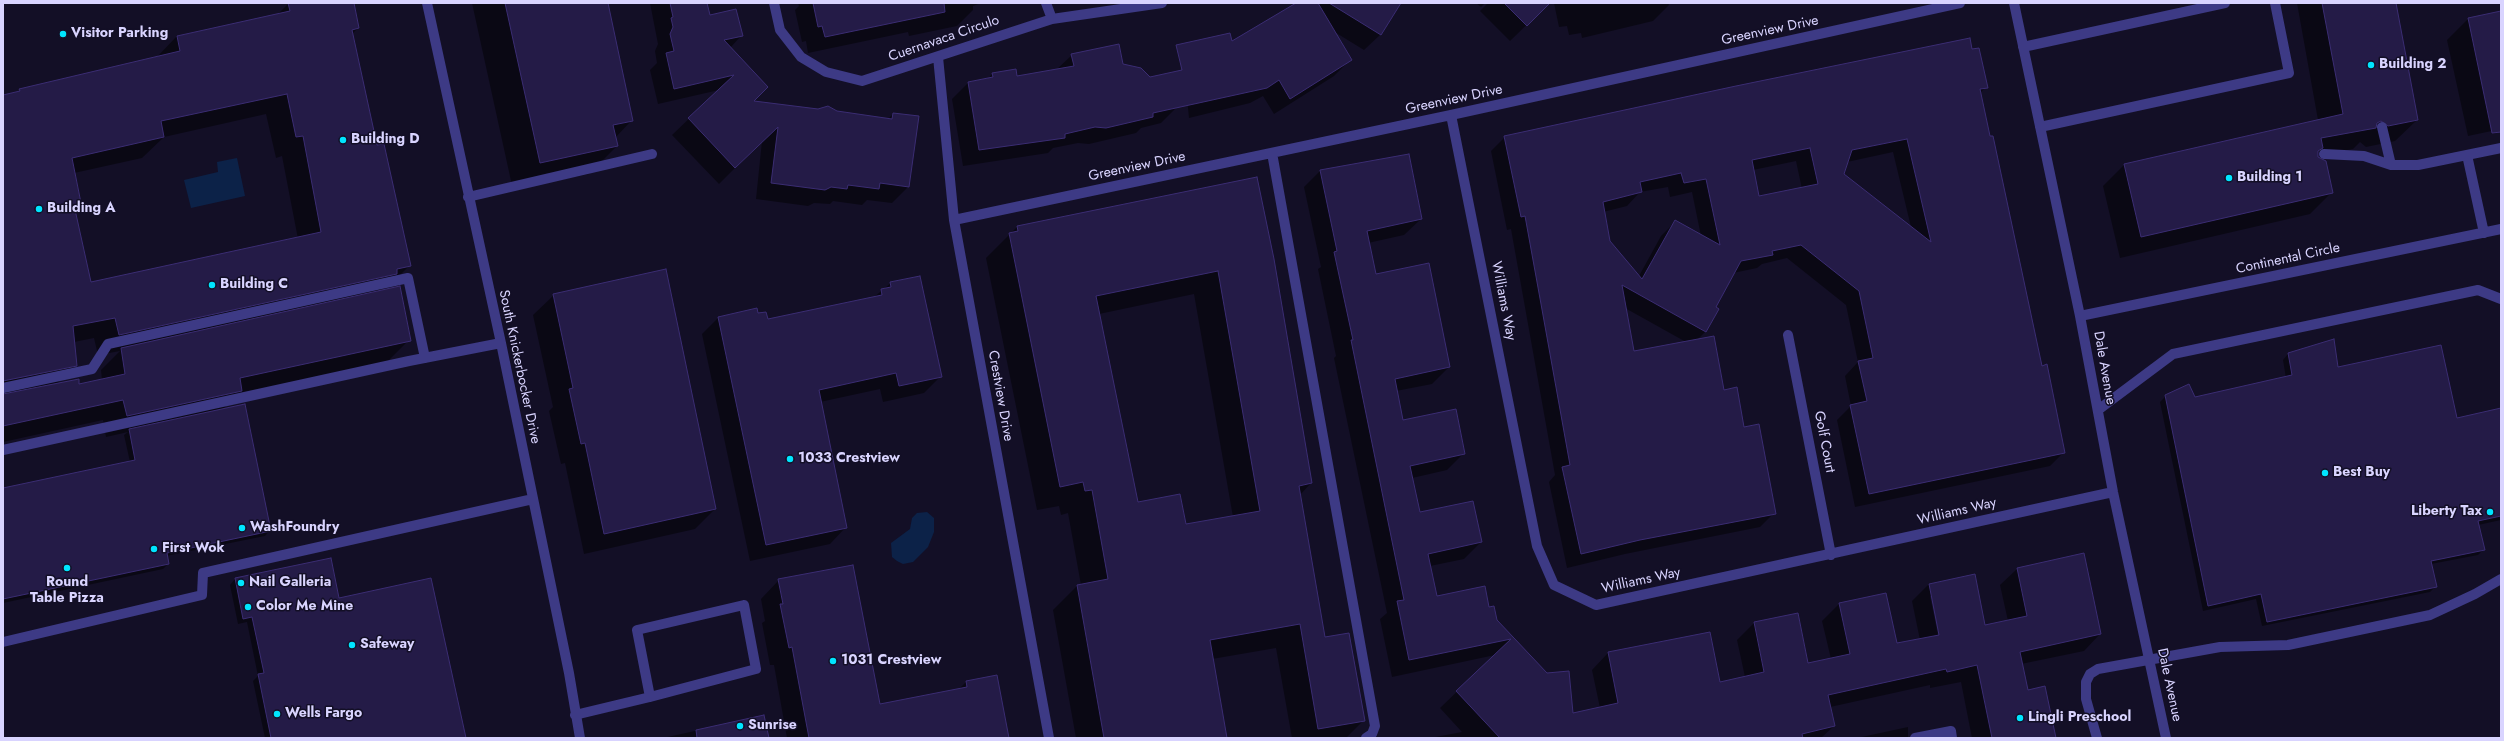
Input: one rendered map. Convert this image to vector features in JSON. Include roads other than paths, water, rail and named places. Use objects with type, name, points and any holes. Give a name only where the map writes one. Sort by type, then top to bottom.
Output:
[{"type":"street","name":"South Knickerbocker Drive","points":[[427,3],[501,343],[569,673],[580,738]]},
{"type":"street","name":"Cuernavaca Circulo","points":[[774,3],[780,30],[801,57],[826,72],[862,81],[938,57],[1023,27],[1052,19],[1162,3]]},
{"type":"street","points":[[1046,3],[1052,19]]},
{"type":"street","name":"Greenview Drive","points":[[954,220],[1451,116],[1960,3]]},
{"type":"street","name":"Dale Avenue","points":[[2014,3],[2080,316],[2113,492],[2166,738]]},
{"type":"street","points":[[2023,47],[2225,3]]},
{"type":"street","points":[[2040,127],[2289,73],[2275,3]]},
{"type":"street","name":"Crestview Drive","points":[[938,57],[954,220],[1049,738]]},
{"type":"street","name":"Williams Way","points":[[1451,116],[1537,546],[1554,584],[1596,605],[1831,555],[2113,492]]},
{"type":"street","points":[[2382,127],[2392,165]]},
{"type":"street","points":[[2324,154],[2364,156],[2392,165],[2418,165],[2501,148]]},
{"type":"street","points":[[1272,153],[1375,726],[1372,734],[1366,738]]},
{"type":"street","points":[[468,197],[652,154]]},
{"type":"street","points":[[2467,155],[2484,233]]},
{"type":"street","name":"Continental Circle","points":[[2080,316],[2501,229]]},
{"type":"street","points":[[3,388],[92,369],[108,344],[408,278],[425,358]]},
{"type":"street","points":[[2098,410],[2173,354],[2478,290],[2501,299]]},
{"type":"street","name":"Golf Court","points":[[1788,335],[1831,555]]},
{"type":"street","points":[[3,450],[425,358],[501,343]]},
{"type":"street","points":[[3,642],[202,595],[203,573],[533,499]]},
{"type":"street","points":[[2097,738],[2086,699],[2086,682],[2090,674],[2098,670],[2150,662],[2220,647],[2288,645],[2430,615],[2475,594],[2501,579]]},
{"type":"street","points":[[576,715],[650,697],[756,669],[744,605],[637,630],[650,697]]},
{"type":"street","points":[[1915,738],[1950,730],[1952,738]]},
{"type":"water","points":[[237,158],[245,196],[191,208],[184,180],[218,172],[217,162]]},
{"type":"water","points":[[927,512],[934,518],[934,532],[928,547],[913,562],[903,564],[897,561],[892,557],[891,543],[910,529],[912,518],[917,513]]},
{"type":"place","name":"Visitor Parking","points":[[63,34]]},
{"type":"place","name":"Building 2","points":[[2371,65]]},
{"type":"place","name":"Building D","points":[[343,140]]},
{"type":"place","name":"Building 1","points":[[2229,178]]},
{"type":"place","name":"Building A","points":[[39,209]]},
{"type":"place","name":"Building C","points":[[212,285]]},
{"type":"place","name":"1033 Crestview","points":[[790,459]]},
{"type":"place","name":"Best Buy","points":[[2325,473]]},
{"type":"place","name":"Liberty Tax","points":[[2490,512]]},
{"type":"place","name":"WashFoundry","points":[[242,528]]},
{"type":"place","name":"First Wok","points":[[154,549]]},
{"type":"place","name":"Round Table Pizza","points":[[67,568]]},
{"type":"place","name":"Nail Galleria","points":[[241,583]]},
{"type":"place","name":"Color Me Mine","points":[[248,607]]},
{"type":"place","name":"Safeway","points":[[352,645]]},
{"type":"place","name":"1031 Crestview","points":[[833,661]]},
{"type":"place","name":"Wells Fargo","points":[[277,714]]},
{"type":"place","name":"Lingli Preschool","points":[[2020,718]]},
{"type":"place","name":"Sunrise","points":[[740,726]]}]
